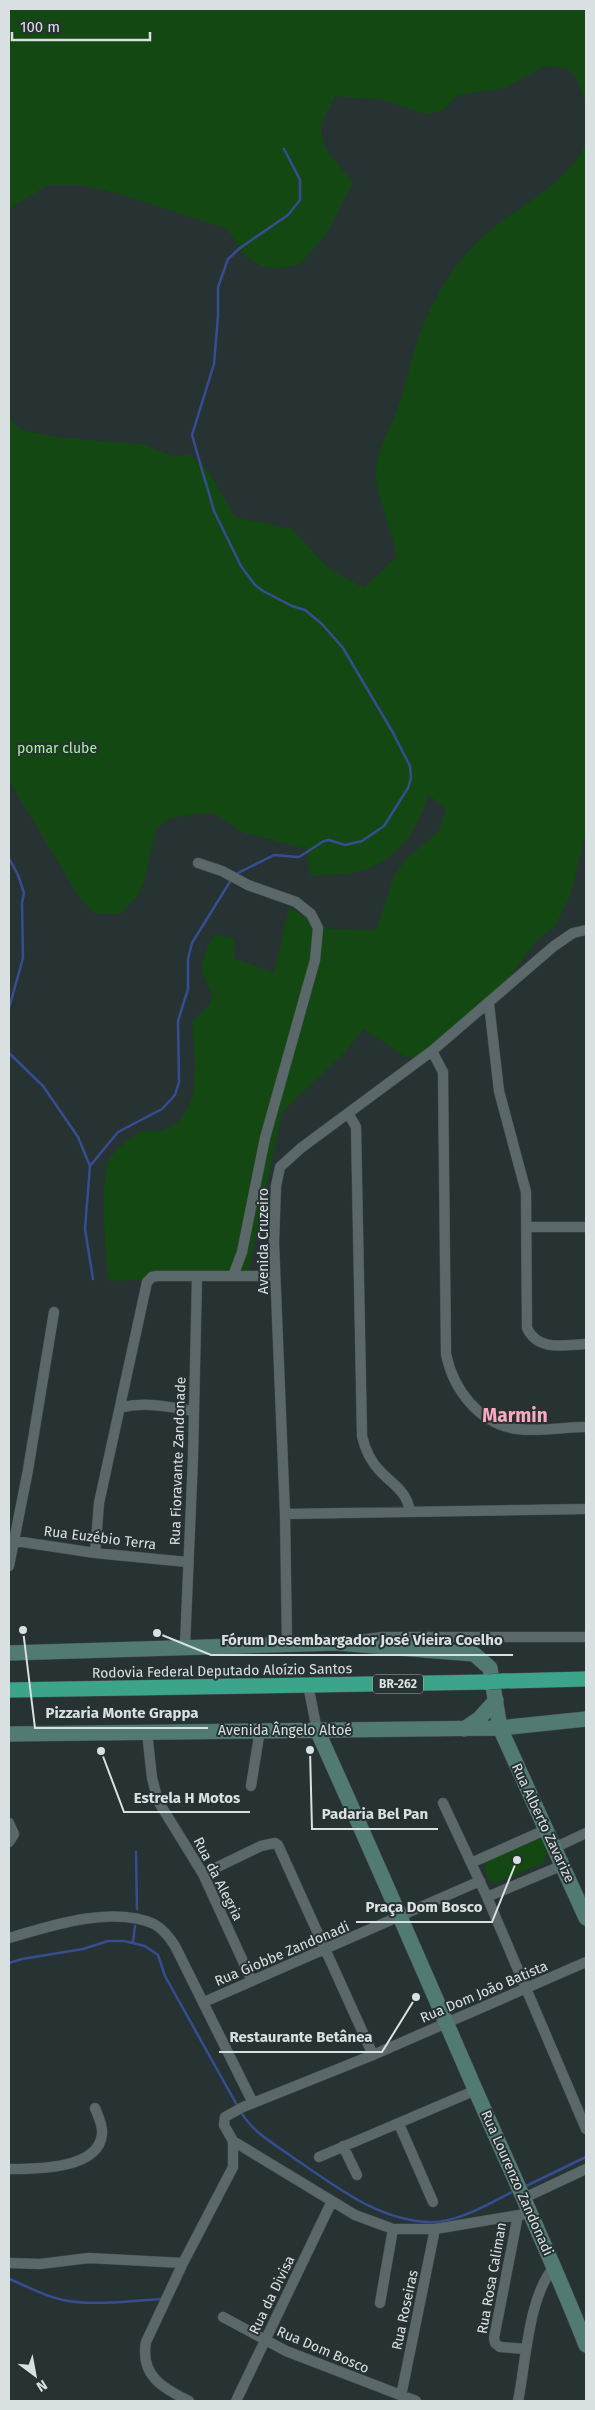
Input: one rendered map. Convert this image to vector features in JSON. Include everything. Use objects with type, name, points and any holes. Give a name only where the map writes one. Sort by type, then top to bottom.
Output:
[{"type":"highway","name":"Rodovia Federal Deputado Aloízio Santos","points":[[9,1690],[308,1685],[493,1677],[586,1679]]},
{"type":"street","points":[[198,863],[228,874],[239,881],[296,902],[311,914],[318,928],[315,960],[265,1138],[242,1252],[233,1276]]},
{"type":"street","name":"Avenida Cruzeiro","points":[[287,1644],[285,1514],[275,1276],[275,1205],[280,1167],[287,1159],[432,1051],[489,1004],[554,946],[573,933],[586,930]]},
{"type":"street","points":[[489,1004],[500,1091],[526,1192],[529,1332],[537,1341],[545,1345],[586,1344]]},
{"type":"street","points":[[432,1051],[443,1072],[446,1354],[451,1374],[468,1401],[482,1414],[499,1423],[518,1429],[586,1427]]},
{"type":"street","points":[[348,1113],[356,1127],[362,1436],[370,1459],[380,1472],[402,1491],[410,1511]]},
{"type":"street","points":[[526,1227],[586,1227]]},
{"type":"street","points":[[95,1553],[99,1503],[147,1282],[152,1277],[157,1276],[197,1278],[275,1276]]},
{"type":"street","name":"Rua Fioravante Zandonade","points":[[185,1646],[197,1278]]},
{"type":"street","points":[[9,1566],[11,1540],[28,1470],[54,1312]]},
{"type":"street","points":[[123,1395],[132,1405]]},
{"type":"street","points":[[120,1408],[132,1405],[194,1410]]},
{"type":"street","points":[[285,1514],[586,1509]]},
{"type":"street","name":"Rua Euzébio Terra","points":[[11,1540],[95,1553],[187,1562]]},
{"type":"street","points":[[337,1643],[383,1637],[586,1637]]},
{"type":"street","points":[[9,1653],[185,1646],[337,1643],[474,1654],[493,1677],[500,1728]]},
{"type":"street","points":[[308,1685],[317,1730]]},
{"type":"street","points":[[496,1705],[525,1725]]},
{"type":"street","points":[[464,1729],[496,1705]]},
{"type":"street","name":"Avenida Ângelo Altoé","points":[[9,1734],[464,1729],[500,1728],[586,1719]]},
{"type":"street","name":"Rua Alberto Zavarize","points":[[500,1728],[586,1918]]},
{"type":"street","points":[[251,1786],[260,1730]]},
{"type":"street","name":"Rua Lourenzo Zandonadi","points":[[317,1730],[402,1917],[520,2189],[524,2214],[555,2266],[586,2345]]},
{"type":"street","name":"Rua da Alegria","points":[[147,1732],[152,1778],[158,1801],[203,1874],[252,1981]]},
{"type":"street","points":[[442,1803],[480,1881],[586,2129]]},
{"type":"street","points":[[9,1823],[14,1834],[9,1842]]},
{"type":"street","points":[[471,1863],[545,1830]]},
{"type":"street","points":[[554,1848],[586,1833]]},
{"type":"street","points":[[203,1874],[270,1843],[278,1845],[286,1858],[373,2055]]},
{"type":"street","points":[[487,1897],[562,1865]]},
{"type":"street","name":"Rua Giobbe Zandonadi","points":[[204,2002],[402,1917],[480,1881]]},
{"type":"street","points":[[9,1938],[95,1918],[115,1916],[142,1920],[156,1925],[167,1934],[204,2002],[248,2105]]},
{"type":"street","name":"Rua Dom João Batista","points":[[234,2140],[224,2126],[224,2120],[228,2114],[373,2055],[586,1962]]},
{"type":"street","points":[[319,2157],[476,2090]]},
{"type":"street","points":[[9,2169],[58,2166],[90,2154],[101,2141],[102,2133],[95,2108]]},
{"type":"street","points":[[400,2124],[433,2202]]},
{"type":"street","points":[[189,2401],[165,2387],[150,2374],[144,2353],[146,2342],[183,2263],[233,2167],[234,2140],[332,2201],[368,2220],[393,2229],[435,2229],[524,2214]]},
{"type":"street","points":[[344,2146],[357,2175]]},
{"type":"street","points":[[520,2189],[586,2169]]},
{"type":"street","name":"Rua da Divisa","points":[[236,2401],[332,2201]]},
{"type":"street","name":"Rua Rosa Caliman","points":[[524,2214],[494,2338],[495,2344],[500,2348],[526,2349]]},
{"type":"street","points":[[380,2303],[393,2229]]},
{"type":"street","name":"Rua Roseiras","points":[[401,2396],[435,2229]]},
{"type":"street","points":[[9,2263],[40,2264],[89,2258],[183,2263]]},
{"type":"street","points":[[518,2400],[526,2349],[540,2290],[545,2278],[555,2266]]},
{"type":"street","name":"Rua Dom Bosco","points":[[223,2317],[286,2351],[416,2401]]},
{"type":"green space","points":[[9,9],[586,9],[586,104],[576,77],[566,68],[544,66],[506,88],[458,95],[442,111],[425,114],[383,100],[335,96],[323,121],[322,138],[335,162],[353,182],[325,236],[300,264],[277,269],[262,266],[245,256],[227,229],[120,194],[80,185],[48,185],[9,209]]},
{"type":"green space","name":"pomar clube","points":[[586,143],[586,832],[570,896],[555,926],[537,940],[499,991],[419,1059],[404,1056],[363,1029],[344,1053],[282,1112],[247,1277],[108,1281],[104,1216],[107,1166],[111,1156],[137,1133],[163,1130],[176,1123],[185,1113],[191,1099],[194,1084],[195,1068],[192,1022],[210,1004],[212,995],[204,977],[203,964],[214,934],[234,938],[234,958],[274,973],[289,908],[330,929],[376,930],[394,876],[406,859],[439,831],[446,808],[428,795],[414,829],[390,856],[380,863],[362,870],[311,877],[306,849],[244,833],[217,815],[203,813],[172,818],[156,828],[144,883],[137,896],[121,914],[94,913],[81,900],[9,781],[9,417],[21,430],[63,438],[142,444],[175,457],[189,454],[208,471],[235,517],[292,529],[328,568],[364,588],[397,556],[376,483],[377,463],[382,444],[401,399],[418,338],[430,309],[454,268],[464,256],[499,223],[542,193],[567,171],[578,158]]},
{"type":"green space","points":[[536,1839],[544,1841],[547,1846],[544,1863],[495,1883],[487,1877],[486,1861]]},
{"type":"waterway","points":[[236,874],[274,855],[299,857],[324,841],[329,840],[345,845],[362,841],[384,826],[408,788],[411,778],[410,766],[392,731],[343,648],[322,624],[305,610],[292,606],[255,585],[241,566],[214,511],[192,435],[214,364],[218,316],[218,287],[228,259],[240,248],[288,215],[300,200],[300,180],[284,149]]},
{"type":"waterway","points":[[9,858],[18,875],[24,893],[22,903],[23,958],[9,1008]]},
{"type":"waterway","points":[[90,1166],[118,1132],[162,1109],[175,1095],[179,1082],[178,1021],[188,989],[188,959],[192,943],[231,880]]},
{"type":"waterway","points":[[9,1053],[43,1086],[78,1137],[90,1166],[85,1229],[93,1279]]},
{"type":"waterway","points":[[136,1852],[137,1909]]},
{"type":"waterway","points":[[133,1942],[135,1926]]},
{"type":"waterway","points":[[9,1963],[22,1959],[83,1949],[108,1941],[124,1941],[145,1946],[158,1955],[165,1976],[238,2107]]},
{"type":"waterway","points":[[241,2112],[252,2126],[273,2144],[358,2200],[391,2215],[409,2220],[428,2222],[450,2220],[484,2207],[514,2191]]},
{"type":"waterway","points":[[524,2187],[586,2157]]},
{"type":"waterway","points":[[9,2279],[49,2296],[74,2302],[160,2299]]},
{"type":"place","name":"Pizzaria Monte Grappa","points":[[23,1630]]},
{"type":"place","name":"Fórum Desembargador José Vieira Coelho","points":[[157,1633]]},
{"type":"place","name":"Padaria Bel Pan","points":[[310,1750]]},
{"type":"place","name":"Estrela H Motos","points":[[101,1751]]},
{"type":"place","name":"Praça Dom Bosco","points":[[517,1860]]},
{"type":"place","name":"Restaurante Betânea","points":[[416,1997]]},
{"type":"district","name":"Marmin","points":[[515,1415]]}]
